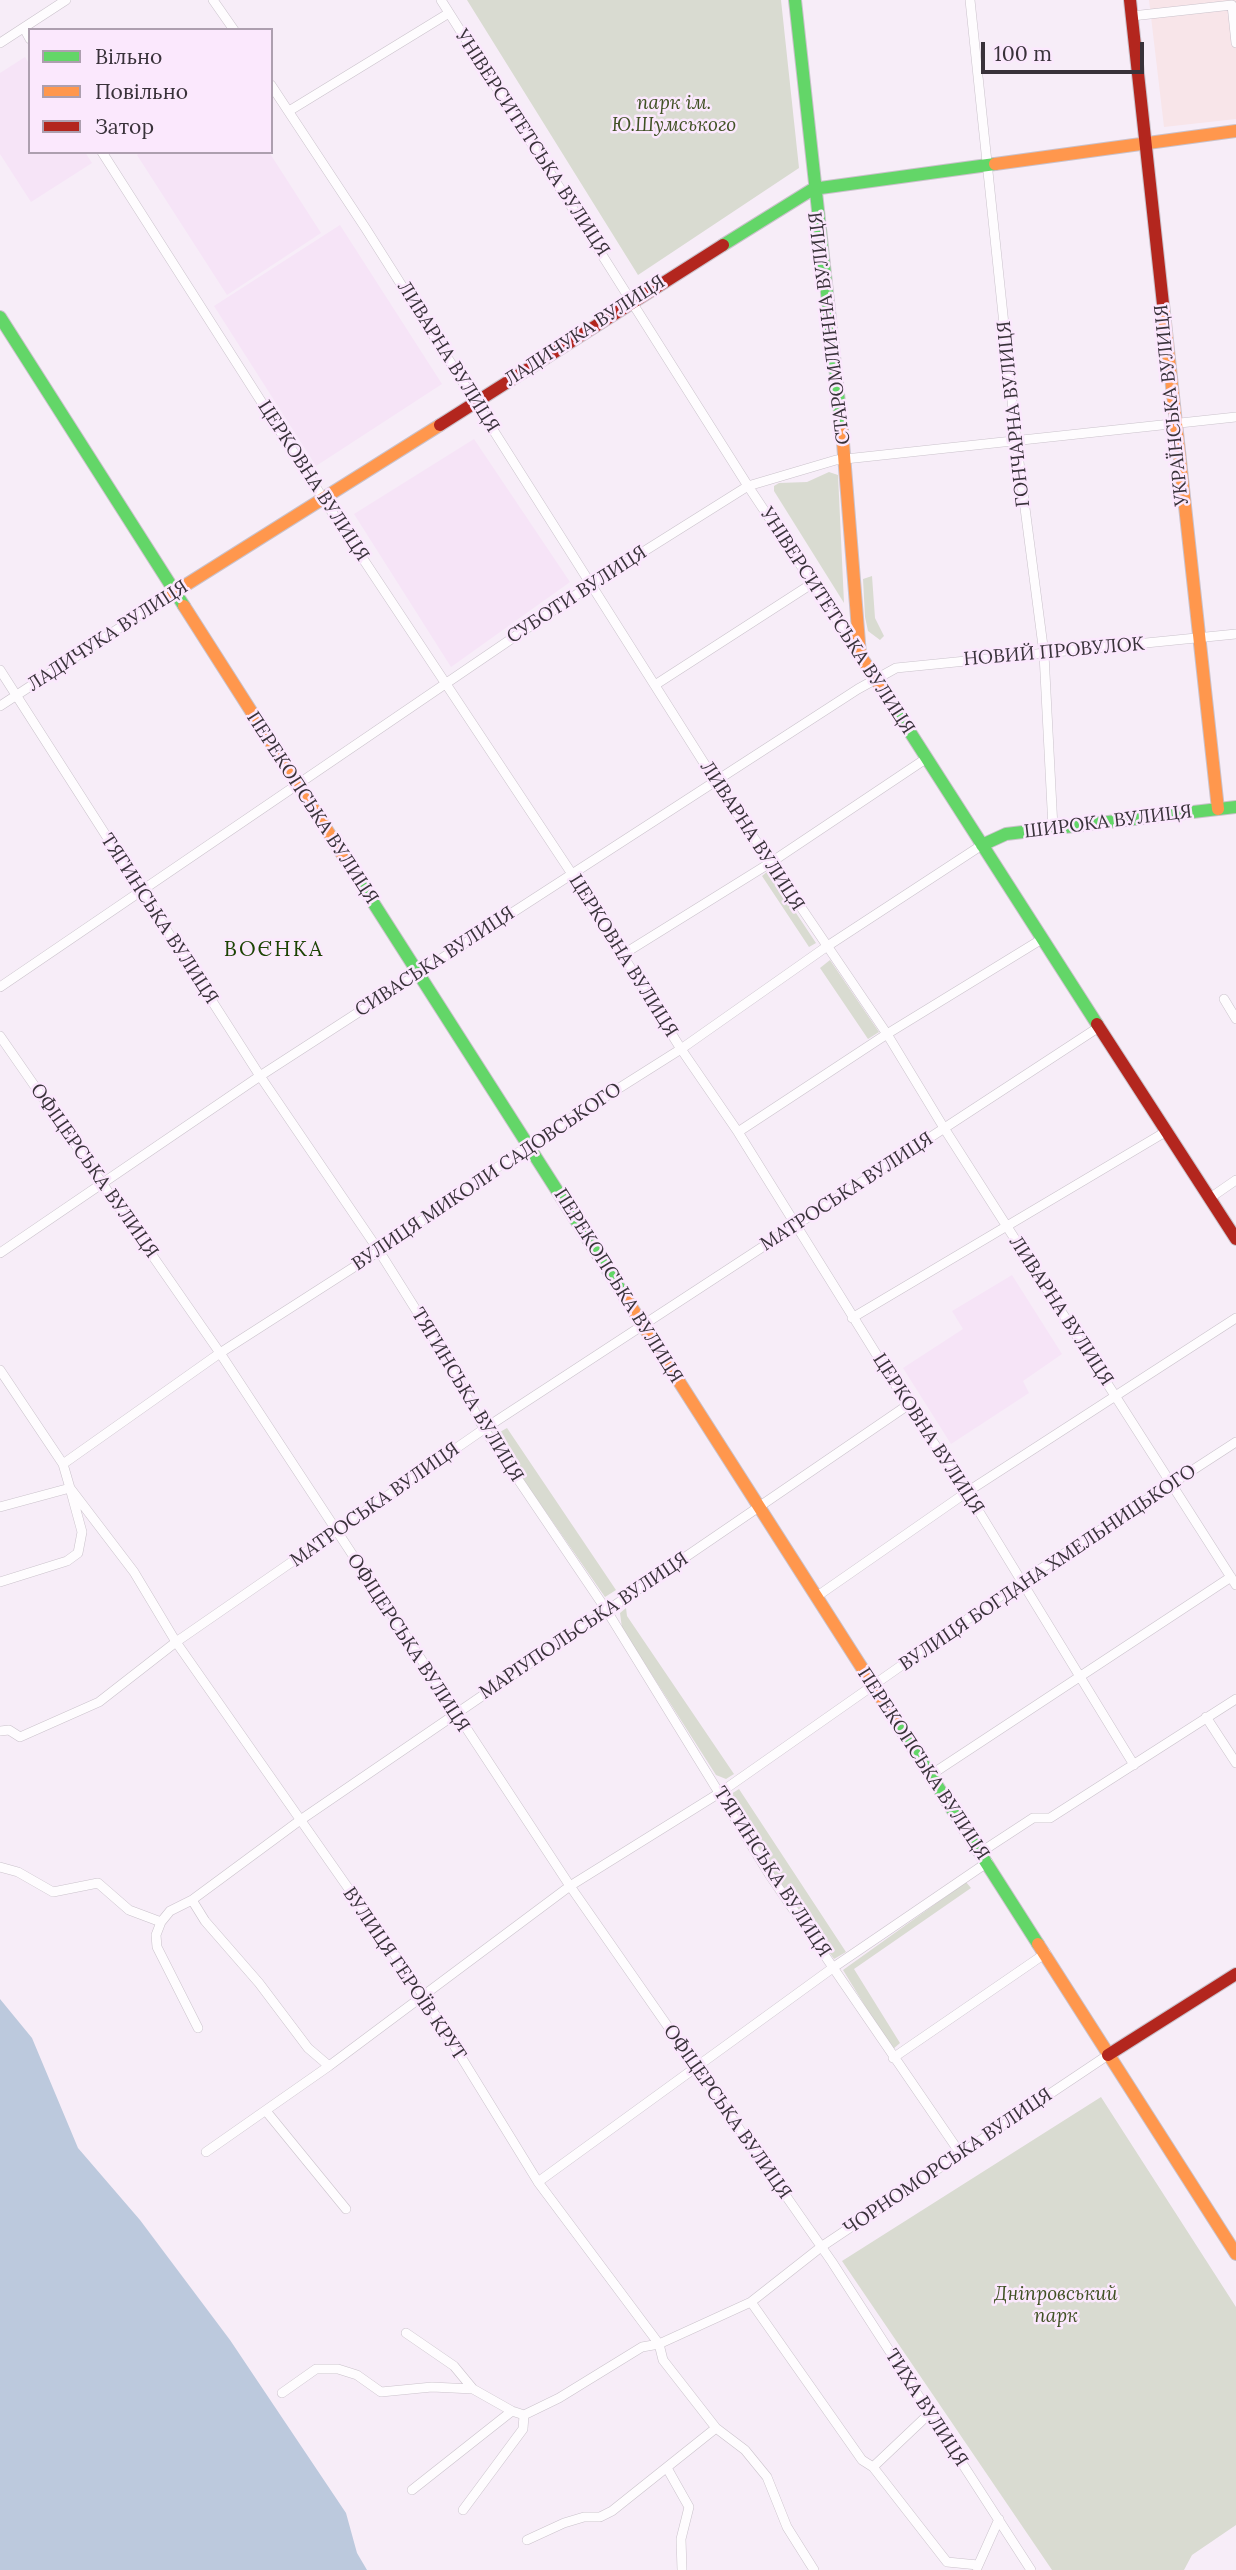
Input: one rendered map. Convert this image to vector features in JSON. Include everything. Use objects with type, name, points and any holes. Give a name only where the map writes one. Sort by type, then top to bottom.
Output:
[{"type":"street","points":[[0,43],[66,0]]},
{"type":"street","points":[[213,0],[233,28]]},
{"type":"street","name":"УНІВЕРСИТЕТСЬКА ВУЛИЦЯ","points":[[441,0],[633,300],[748,486],[927,758],[1236,1239]]},
{"type":"street","name":"СТАРОМЛИННА ВУЛИЦЯ","points":[[795,0],[813,189],[845,459],[860,656]]},
{"type":"street","name":"ГОНЧАРНА ВУЛИЦЯ","points":[[970,0],[1016,439],[1044,654],[1054,828]]},
{"type":"street","name":"УКРАЇНСЬКА ВУЛИЦЯ","points":[[1130,0],[1174,424],[1218,809]]},
{"type":"street","points":[[1132,16],[1233,3],[1236,43]]},
{"type":"street","points":[[289,111],[449,13]]},
{"type":"street","points":[[24,28],[28,35]]},
{"type":"street","name":"ЛИВАРНА ВУЛИЦЯ","points":[[273,88],[476,401],[716,782],[887,1034],[944,1128],[1233,1575]]},
{"type":"street","name":"ЛАДИЧУКА ВУЛИЦЯ","points":[[0,706],[633,300],[813,189],[1236,131]]},
{"type":"street","name":"ЦЕРКОВНА ВУЛИЦЯ","points":[[103,154],[324,500],[447,682],[572,874],[681,1049],[738,1132],[852,1318],[967,1493],[1135,1765]]},
{"type":"street","name":"ПЕРЕКОПСЬКА ВУЛИЦЯ","points":[[0,317],[173,593],[299,785],[417,974],[929,1776],[1046,1953],[1108,2056],[1236,2254]]},
{"type":"street","name":"СУБОТИ ВУЛИЦЯ","points":[[0,987],[592,584],[748,486],[845,459],[1236,417]]},
{"type":"street","points":[[656,685],[813,583]]},
{"type":"street","name":"НОВИЙ ПРОВУЛОК","points":[[875,679],[899,667],[1236,634]]},
{"type":"street","name":"ТЯГИНСЬКА ВУЛИЦЯ","points":[[0,670],[260,1076],[379,1251],[446,1356],[484,1429],[607,1611],[721,1792],[769,1874],[960,2153]]},
{"type":"street","name":"СИВАСЬКА ВУЛИЦЯ","points":[[0,1252],[103,1185],[260,1076],[875,679]]},
{"type":"street","points":[[622,955],[770,863],[927,758]]},
{"type":"street","name":"ШИРОКА ВУЛИЦЯ","points":[[982,845],[1000,835],[1236,807]]},
{"type":"street","name":"ВУЛИЦЯ МИКОЛИ САДОВСЬКОГО","points":[[62,1464],[220,1353],[379,1251],[528,1145],[681,1049],[826,947],[982,845]]},
{"type":"street","points":[[738,1132],[887,1034],[1042,939]]},
{"type":"street","points":[[1224,999],[1236,1019]]},
{"type":"street","name":"МАТРОСЬКА ВУЛИЦЯ","points":[[0,1731],[9,1730],[20,1737],[99,1702],[176,1642],[484,1429],[1099,1027]]},
{"type":"street","name":"ОФІЦЕРСЬКА ВУЛИЦЯ","points":[[0,1036],[220,1353],[570,1886],[821,2247]]},
{"type":"street","points":[[852,1318],[1008,1228],[1167,1131]]},
{"type":"street","points":[[1210,1198],[1236,1180]]},
{"type":"street","points":[[816,1597],[967,1493],[1236,1318]]},
{"type":"street","name":"ВУЛИЦЯ ГЕРОЇВ КРУТ","points":[[0,1370],[62,1464],[70,1488],[134,1572],[176,1642],[423,1995],[538,2182],[659,2344],[663,2360],[716,2428],[745,2450],[767,2477],[787,2527],[814,2570]]},
{"type":"street","name":"МАРІУПОЛЬСЬКА ВУЛИЦЯ","points":[[161,1922],[170,1911],[192,1900],[299,1821],[454,1713],[908,1405]]},
{"type":"street","name":"ВУЛИЦЯ БОГДАНА ХМЕЛЬНИЦЬКОГО","points":[[206,2152],[329,2066],[570,1886],[721,1792],[1022,1581],[1236,1442]]},
{"type":"street","points":[[0,1507],[70,1488],[82,1532],[78,1553],[67,1562],[0,1582]]},
{"type":"street","points":[[929,1776],[1233,1575]]},
{"type":"street","points":[[538,2182],[834,1968],[1033,1818],[1050,1818],[1236,1699]]},
{"type":"street","points":[[1206,1717],[1236,1763]]},
{"type":"street","points":[[0,1867],[18,1872],[53,1892],[98,1883],[129,1910],[161,1922],[156,1935],[157,1947],[198,2028]]},
{"type":"street","points":[[192,1900],[205,1921],[259,1983],[308,2048],[329,2066]]},
{"type":"street","points":[[893,2058],[1046,1953]]},
{"type":"street","name":"ЧОРНОМОРСЬКА ВУЛИЦЯ","points":[[524,2415],[559,2398],[642,2347],[659,2344],[751,2302],[821,2247],[960,2153],[1236,1974]]},
{"type":"street","points":[[266,2111],[346,2209]]},
{"type":"street","name":"ТИХА ВУЛИЦЯ","points":[[821,2247],[1031,2570]]},
{"type":"street","points":[[751,2302],[862,2460],[873,2467],[947,2562],[977,2568],[999,2519]]},
{"type":"street","points":[[406,2333],[454,2366],[472,2389],[524,2415],[523,2429],[463,2510]]},
{"type":"street","points":[[282,2393],[316,2369],[348,2371],[381,2392],[432,2387],[472,2389]]},
{"type":"street","points":[[412,2490],[512,2411]]},
{"type":"street","points":[[873,2467],[930,2413]]},
{"type":"street","points":[[527,2540],[564,2523],[584,2517],[600,2517],[612,2511],[716,2428]]},
{"type":"street","points":[[667,2468],[689,2507],[681,2539],[682,2570]]},
{"type":"shaded area","points":[[1149,0],[1236,0],[1236,119],[1164,127]]},
{"type":"shaded area","points":[[25,57],[28,62],[28,154],[86,154],[92,163],[31,202],[0,154],[0,73]]},
{"type":"shaded area","points":[[270,154],[321,233],[227,295],[137,155]]},
{"type":"shaded area","points":[[340,225],[442,384],[316,466],[214,306]]},
{"type":"shaded area","points":[[474,439],[570,582],[451,667],[354,514]]},
{"type":"shaded area","points":[[1012,1275],[1062,1354],[1023,1381],[1029,1393],[951,1444],[903,1368],[963,1329],[952,1311]]},
{"type":"green space","name":"парк ім. Ю.Шумського","points":[[467,0],[781,0],[799,168],[638,275]]},
{"type":"green space","points":[[829,472],[838,475],[844,603],[774,491],[774,486],[779,483],[807,482]]},
{"type":"green space","points":[[872,576],[875,618],[884,636],[880,640],[868,631],[865,617],[863,579]]},
{"type":"green space","points":[[768,871],[816,943],[809,947],[762,876]]},
{"type":"green space","points":[[830,960],[879,1032],[868,1039],[820,968]]},
{"type":"green space","points":[[507,1428],[616,1590],[605,1597],[493,1436]]},
{"type":"green space","points":[[626,1608],[627,1616],[734,1774],[726,1779],[716,1775],[622,1628],[620,1613]]},
{"type":"green space","points":[[739,1789],[846,1952],[834,1959],[771,1870],[728,1796]]},
{"type":"green space","points":[[966,1882],[971,1888],[854,1969],[900,2043],[892,2050],[843,1970]]},
{"type":"green space","name":"Дніпровський парк","points":[[1101,2097],[1236,2307],[1236,2525],[1192,2555],[1184,2570],[1052,2570],[842,2261]]},
{"type":"water","points":[[0,1999],[32,2038],[78,2148],[140,2220],[230,2340],[346,2513],[357,2553],[367,2570],[0,2570]]},
{"type":"traffic: fast","points":[[795,0],[842,430]]},
{"type":"traffic: fast","points":[[723,245],[813,189],[995,164]]},
{"type":"traffic: fast","points":[[0,317],[184,606]]},
{"type":"traffic: fast","points":[[892,704],[1097,1024]]},
{"type":"traffic: fast","points":[[982,845],[1006,834],[1236,807]]},
{"type":"traffic: fast","points":[[346,860],[625,1297]]},
{"type":"traffic: fast","points":[[894,1718],[1038,1944]]},
{"type":"traffic: slow","points":[[995,164],[1236,131]]},
{"type":"traffic: slow","points":[[1163,304],[1218,809]]},
{"type":"traffic: slow","points":[[173,593],[440,425]]},
{"type":"traffic: slow","points":[[842,430],[860,655],[892,704]]},
{"type":"traffic: slow","points":[[184,606],[346,860]]},
{"type":"traffic: slow","points":[[625,1297],[894,1718]]},
{"type":"traffic: slow","points":[[1038,1944],[1236,2254]]},
{"type":"traffic: jam","points":[[1130,0],[1163,304]]},
{"type":"traffic: jam","points":[[440,425],[723,245]]},
{"type":"traffic: jam","points":[[1097,1024],[1236,1239]]},
{"type":"traffic: jam","points":[[1108,2055],[1236,1974]]},
{"type":"district","name":"ВОЄНКА","points":[[274,950]]}]
